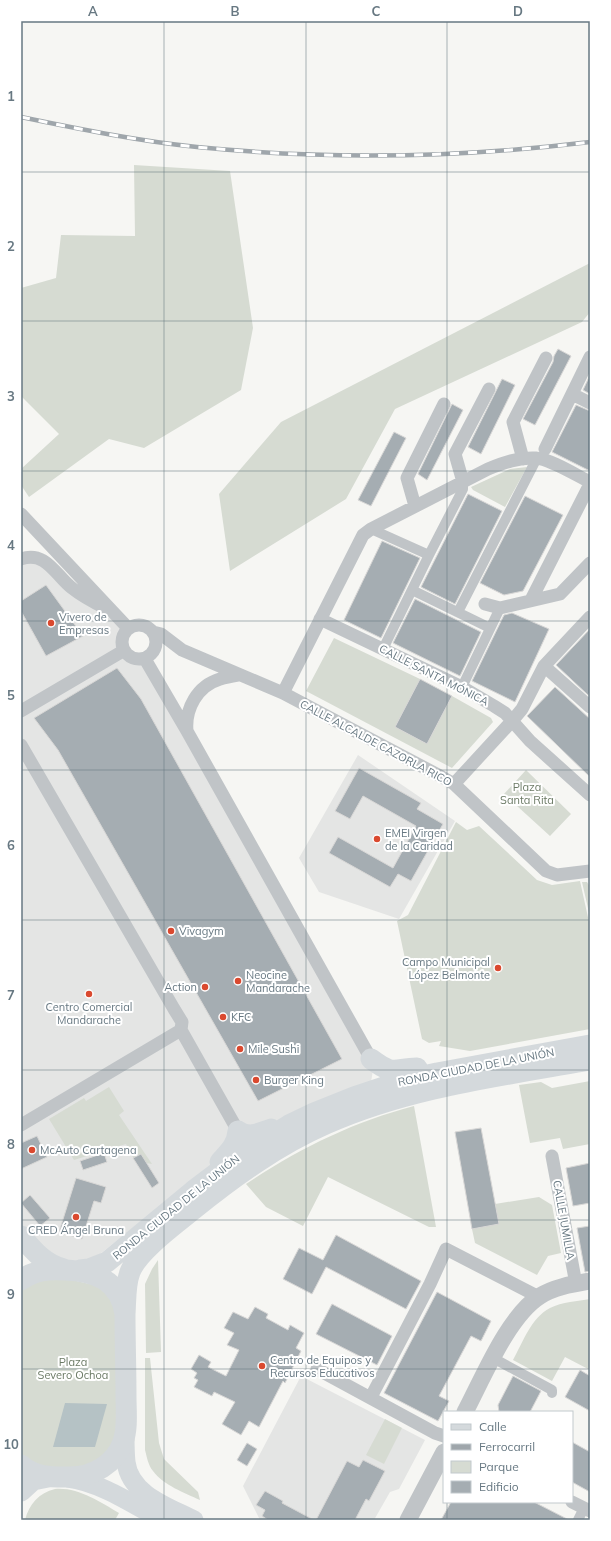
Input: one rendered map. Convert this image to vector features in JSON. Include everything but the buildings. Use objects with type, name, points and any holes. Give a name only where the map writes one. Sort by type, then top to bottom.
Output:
[{"type":"main road","name":"RONDA CIUDAD DE LA UNIÓN","points":[[75,1270],[89,1269],[107,1262],[193,1190],[253,1147],[289,1125],[314,1113],[360,1095],[405,1080],[590,1045]]},
{"type":"main road","points":[[371,1059],[380,1066],[393,1071],[412,1068],[468,1067]]},
{"type":"main road","points":[[360,1095],[369,1086],[372,1078],[371,1059]]},
{"type":"main road","name":"RONDA CIUDAD DE LA UNIÓN","points":[[125,1314],[128,1281],[134,1263],[142,1254],[170,1229],[232,1179],[261,1159],[295,1140],[327,1124],[392,1100],[445,1087],[590,1060]]},
{"type":"main road","points":[[193,1190],[234,1147],[237,1140],[238,1131],[250,1136],[314,1113]]},
{"type":"main road","points":[[23,1237],[39,1256],[47,1262],[54,1266],[100,1277],[110,1284],[121,1297],[125,1314],[126,1462],[132,1481],[147,1495],[194,1520]]},
{"type":"main road","points":[[21,1280],[36,1272],[46,1270],[75,1270]]},
{"type":"main road","points":[[21,1491],[33,1480],[88,1475],[105,1465],[119,1450],[123,1442],[125,1432]]},
{"type":"main road","points":[[21,1465],[31,1472],[55,1477],[73,1478],[92,1484],[162,1520]]},
{"type":"street","points":[[458,612],[590,357]]},
{"type":"street","points":[[523,459],[513,422],[546,358]]},
{"type":"street","points":[[383,650],[463,489],[463,482],[455,454],[488,389]]},
{"type":"street","points":[[572,394],[590,403]]},
{"type":"street","points":[[415,506],[407,478],[444,404]]},
{"type":"street","points":[[283,693],[363,535],[370,529],[504,462],[541,454]]},
{"type":"street","points":[[531,600],[590,483],[554,465],[541,454]]},
{"type":"street","points":[[21,514],[128,628]]},
{"type":"street","points":[[370,529],[429,555]]},
{"type":"street","points":[[21,559],[39,559],[50,565],[70,587],[86,599],[115,613]]},
{"type":"street","points":[[485,604],[500,608],[560,594],[590,563]]},
{"type":"street","points":[[412,590],[490,628]]},
{"type":"street","points":[[462,688],[500,608]]},
{"type":"street","points":[[454,784],[522,709],[544,666],[590,617]]},
{"type":"street","name":"CALLE SANTA MÓNICA","points":[[320,619],[462,688],[505,713],[530,741],[590,795]]},
{"type":"street","points":[[138,624],[143,625],[153,632],[160,634],[182,650],[131,658],[123,651],[121,642],[122,636],[128,628],[138,624]]},
{"type":"street","points":[[149,655],[156,645],[156,639],[153,632]]},
{"type":"street","name":"CALLE ALCALDE CAZORLA RICO","points":[[182,650],[283,693],[442,776],[454,784],[546,871],[557,875],[590,871]]},
{"type":"street","points":[[21,711],[123,651]]},
{"type":"street","points":[[149,655],[187,731],[371,1059]]},
{"type":"street","points":[[544,666],[590,707]]},
{"type":"street","points":[[187,731],[187,714],[198,693],[218,679],[238,675]]},
{"type":"street","points":[[21,745],[182,1022],[181,1030],[238,1131]]},
{"type":"street","points":[[21,1125],[181,1030]]},
{"type":"street","name":"CALLE JUMILLA","points":[[552,1156],[583,1283]]},
{"type":"street","points":[[371,1397],[430,1284],[446,1249],[539,1297]]},
{"type":"street","points":[[466,1411],[493,1358],[520,1312],[539,1297],[550,1291],[583,1283]]},
{"type":"street","points":[[493,1358],[552,1390],[552,1394]]},
{"type":"street","points":[[317,1368],[443,1436]]},
{"type":"street","points":[[408,1520],[443,1454]]},
{"type":"street","points":[[573,1503],[584,1513]]},
{"type":"shaded area","name":"Centro Comercial Mandarache","points":[[21,559],[39,559],[127,627],[122,636],[121,642],[126,654],[131,658],[140,659],[373,1070],[371,1082],[234,1147],[80,1270],[21,1234]]},
{"type":"shaded area","name":"EMEI Virgen de la Caridad","points":[[358,755],[455,821],[399,919],[319,892],[299,858]]},
{"type":"shaded area","points":[[301,1376],[425,1440],[399,1489],[390,1492],[374,1520],[260,1520],[243,1486]]},
{"type":"shaded area","points":[[65,1403],[107,1404],[95,1447],[53,1447]]},
{"type":"green space","points":[[134,165],[230,171],[253,328],[241,390],[144,448],[109,439],[29,497],[21,485],[21,469],[59,434],[21,396],[21,288],[56,278],[61,235],[135,236]]},
{"type":"green space","points":[[590,263],[590,312],[582,322],[395,409],[346,499],[230,571],[219,494],[281,422]]},
{"type":"green space","points":[[527,467],[505,507],[473,490],[471,487],[510,469]]},
{"type":"green space","points":[[334,638],[420,679],[395,727],[427,744],[452,696],[491,718],[493,722],[452,768],[306,691]]},
{"type":"green space","name":"Plaza Santa Rita","points":[[526,770],[571,814],[550,836],[504,794]]},
{"type":"green space","name":"Campo Municipal López Belmonte","points":[[456,822],[467,830],[479,826],[537,880],[552,885],[580,881],[589,922],[590,920],[590,1029],[470,1051],[439,1046],[441,1041],[429,1043],[422,1039],[397,921],[408,915]]},
{"type":"green space","points":[[582,882],[587,882],[590,887],[590,917]]},
{"type":"green space","points":[[590,1081],[590,1144],[563,1149],[560,1138],[530,1143],[519,1085],[541,1082],[552,1088]]},
{"type":"green space","points":[[109,1087],[124,1111],[119,1115],[152,1164],[135,1161],[126,1144],[74,1160],[49,1119],[84,1098],[86,1101]]},
{"type":"green space","points":[[414,1106],[436,1227],[429,1227],[328,1177],[303,1226],[266,1207],[246,1184],[306,1148],[348,1128]]},
{"type":"green space","points":[[539,1197],[552,1205],[561,1253],[548,1256],[537,1275],[475,1243],[472,1229],[498,1224],[495,1204]]},
{"type":"green space","points":[[158,1260],[161,1352],[146,1353],[145,1284]]},
{"type":"green space","name":"Plaza Severo Ochoa","points":[[36,1272],[117,1290],[126,1423],[97,1471],[21,1465],[21,1280]]},
{"type":"green space","points":[[590,1299],[590,1370],[565,1357],[552,1381],[513,1360],[528,1331],[543,1312],[560,1304]]},
{"type":"green space","points":[[145,1358],[150,1358],[159,1443],[164,1459],[198,1492],[200,1500],[162,1480],[151,1469],[149,1464],[145,1450]]},
{"type":"green space","points":[[385,1419],[402,1428],[384,1464],[366,1455]]},
{"type":"green space","points":[[55,1489],[72,1490],[88,1496],[119,1513],[115,1520],[25,1520],[32,1504],[44,1493]]},
{"type":"railway","points":[[21,117],[109,134],[197,147],[295,154],[443,154],[590,142]]},
{"type":"place","name":"Vivero de Empresas","points":[[51,623]]},
{"type":"place","name":"EMEI Virgen de la Caridad","points":[[377,839]]},
{"type":"place","name":"Vivagym","points":[[171,931]]},
{"type":"place","name":"Campo Municipal López Belmonte","points":[[498,968]]},
{"type":"place","name":"Neocine Mandarache","points":[[238,981]]},
{"type":"place","name":"Action","points":[[205,987]]},
{"type":"place","name":"Centro Comercial Mandarache","points":[[89,994]]},
{"type":"place","name":"KFC","points":[[223,1017]]},
{"type":"place","name":"Mile Sushi","points":[[240,1049]]},
{"type":"place","name":"Burger King","points":[[256,1080]]},
{"type":"place","name":"McAuto Cartagena","points":[[32,1150]]},
{"type":"place","name":"CRED Ángel Bruna","points":[[76,1217]]},
{"type":"place","name":"Centro de Equipos y Recursos Educativos","points":[[262,1366]]}]
